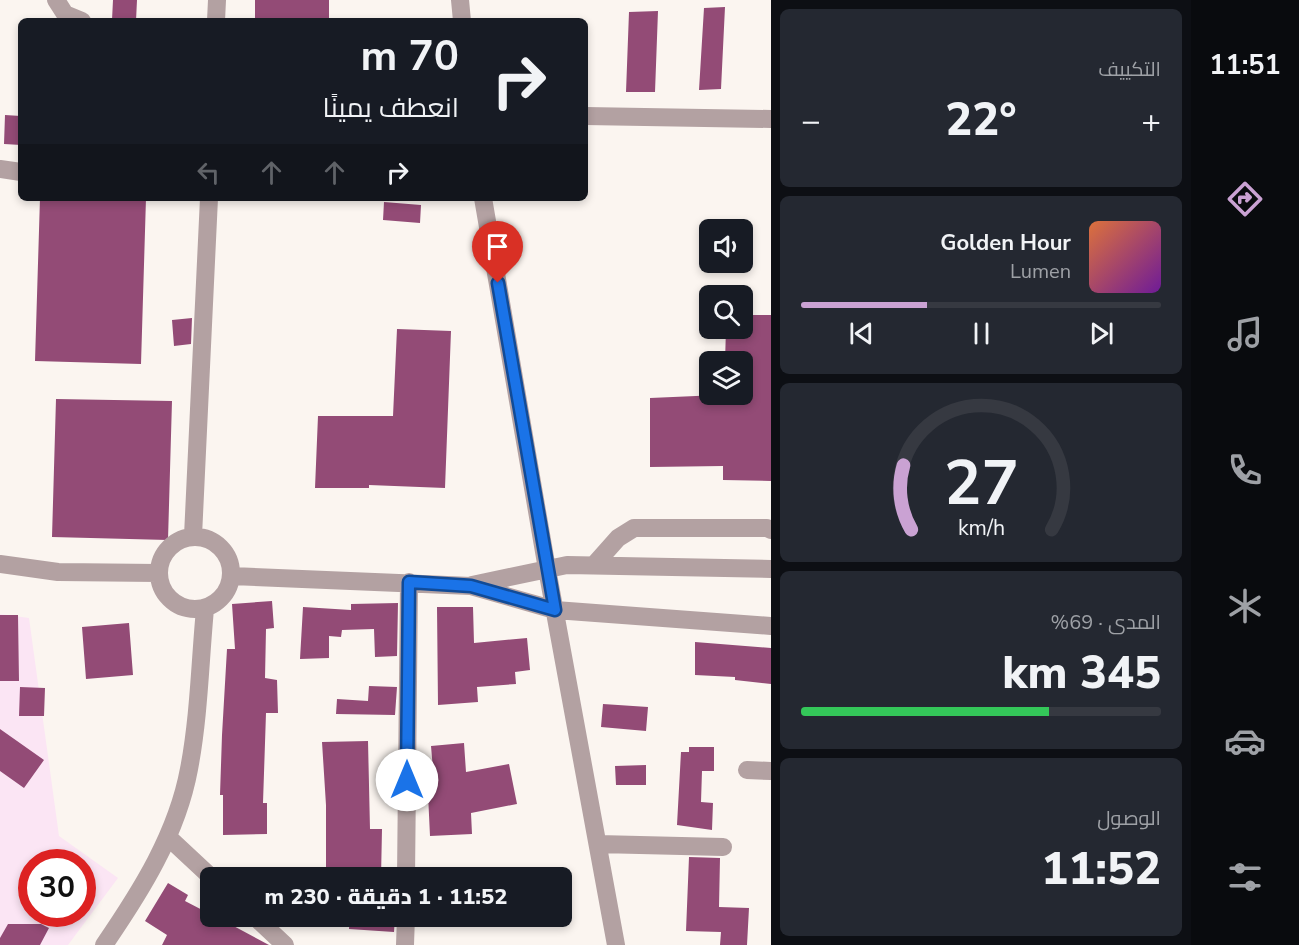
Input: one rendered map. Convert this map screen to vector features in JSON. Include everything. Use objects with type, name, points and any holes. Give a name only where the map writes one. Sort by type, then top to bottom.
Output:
[{"type":"street","points":[[56,0],[65,14],[75,18]]},
{"type":"street","points":[[216,18],[217,0]]},
{"type":"street","points":[[460,0],[462,18]]},
{"type":"street","points":[[588,116],[771,119]]},
{"type":"street","points":[[0,169],[18,172]]},
{"type":"street","points":[[193,536],[209,201]]},
{"type":"street","points":[[484,201],[547,569],[616,945]]},
{"type":"street","points":[[594,565],[618,538],[634,528],[767,528],[771,530]]},
{"type":"street","points":[[193,536],[213,541],[228,556],[232,576],[224,597],[205,609],[183,608],[165,594],[158,573],[163,555],[176,542],[193,536]]},
{"type":"street","points":[[0,564],[58,572],[158,573]]},
{"type":"street","points":[[471,586],[567,564],[771,569]]},
{"type":"street","points":[[232,576],[471,586],[555,610],[771,626]]},
{"type":"street","points":[[406,867],[409,582]]},
{"type":"street","points":[[104,945],[141,891],[168,837],[189,770],[205,609]]},
{"type":"street","points":[[747,770],[771,771]]},
{"type":"street","points":[[168,837],[200,867]]},
{"type":"street","points":[[598,844],[723,847]]},
{"type":"street","points":[[266,927],[285,945]]},
{"type":"street","points":[[405,945],[406,927]]},
{"type":"shaded area","points":[[0,614],[29,618],[59,836],[77,849],[18,849],[18,927],[81,927],[68,945],[0,945]]},
{"type":"shaded area","points":[[96,862],[118,878],[96,907]]},
{"type":"building","points":[[113,0],[137,0],[136,18],[112,18]]},
{"type":"building","points":[[255,0],[329,0],[329,18],[255,18]]},
{"type":"building","points":[[725,7],[721,89],[699,90],[704,8]]},
{"type":"building","points":[[658,11],[655,92],[626,92],[629,12]]},
{"type":"building","points":[[5,115],[18,116],[18,145],[4,144]]},
{"type":"building","points":[[40,201],[146,201],[141,364],[35,361]]},
{"type":"building","points":[[384,202],[421,205],[420,223],[383,220]]},
{"type":"building","points":[[753,315],[771,315],[771,481],[723,480],[723,466],[650,467],[650,398],[699,396],[699,405],[753,405],[753,351],[725,351],[726,339],[753,339]]},
{"type":"building","points":[[192,318],[191,344],[174,346],[172,320]]},
{"type":"building","points":[[397,329],[451,331],[445,488],[369,485],[369,488],[315,488],[318,416],[393,416]]},
{"type":"building","points":[[56,399],[172,401],[168,540],[52,537]]},
{"type":"building","points":[[272,601],[274,628],[266,629],[265,678],[277,680],[278,713],[266,713],[263,803],[267,803],[267,834],[223,835],[223,795],[220,795],[222,735],[227,649],[235,649],[232,604]]},
{"type":"building","points":[[398,603],[397,656],[375,657],[374,629],[342,630],[341,637],[329,636],[329,658],[300,659],[303,607],[351,610],[351,604]]},
{"type":"building","points":[[437,607],[473,607],[474,643],[527,638],[530,670],[515,672],[516,684],[477,687],[478,702],[438,705]]},
{"type":"building","points":[[0,615],[18,615],[19,681],[0,681]]},
{"type":"building","points":[[129,623],[133,675],[86,679],[82,627]]},
{"type":"building","points":[[695,642],[771,648],[771,684],[735,680],[735,677],[695,675]]},
{"type":"building","points":[[369,686],[397,687],[395,715],[336,714],[337,699],[368,701]]},
{"type":"building","points":[[20,687],[45,688],[44,716],[19,716]]},
{"type":"building","points":[[603,704],[648,707],[646,731],[601,727]]},
{"type":"building","points":[[0,729],[44,760],[24,788],[0,771]]},
{"type":"building","points":[[368,741],[370,829],[382,829],[381,867],[326,867],[326,805],[322,742]]},
{"type":"building","points":[[464,743],[466,772],[509,764],[517,804],[471,813],[472,834],[430,836],[428,794],[435,793],[431,746]]},
{"type":"building","points":[[689,747],[714,747],[714,771],[702,771],[701,802],[713,803],[712,830],[677,825],[681,752],[689,752]]},
{"type":"building","points":[[646,765],[646,785],[616,785],[615,766]]},
{"type":"building","points":[[689,857],[720,858],[719,907],[749,908],[747,945],[720,945],[721,932],[686,931]]},
{"type":"building","points":[[168,883],[188,895],[185,901],[200,909],[200,927],[235,927],[269,945],[162,945],[167,935],[145,921]]},
{"type":"building","points":[[8,924],[18,924],[18,927],[49,928],[40,945],[0,945],[0,938]]},
{"type":"building","points":[[349,927],[394,927],[394,932],[349,929]]},
{"type":"route","points":[[407,780],[409,582],[471,586],[555,610],[498,283]]}]
